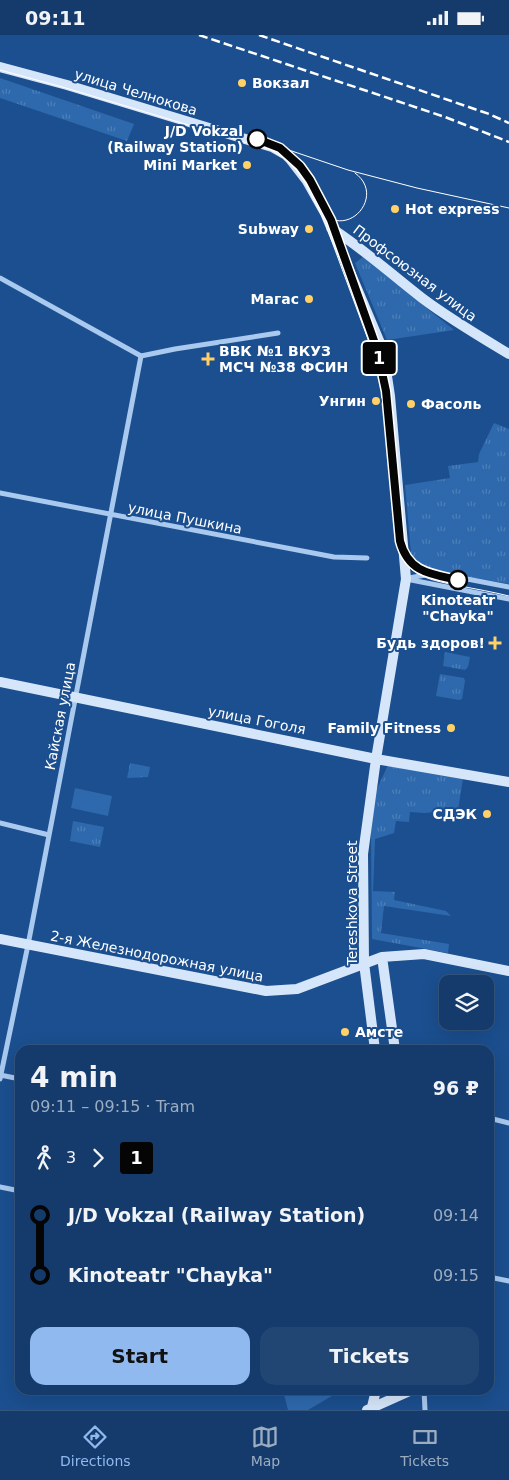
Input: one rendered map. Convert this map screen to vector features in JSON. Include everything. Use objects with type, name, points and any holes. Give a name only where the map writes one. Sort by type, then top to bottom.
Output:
[{"type":"street","name":"улица Челнокова","points":[[0,67],[67,85],[272,147],[290,159]]},
{"type":"street","name":"Tereshkova Street","points":[[290,159],[307,181],[325,213],[383,350],[390,396],[406,579],[376,759],[363,854],[364,963],[374,1045]]},
{"type":"street","name":"Профсоюзная улица","points":[[331,228],[355,243],[458,324],[509,354]]},
{"type":"street","points":[[0,278],[141,356],[278,333]]},
{"type":"street","name":"Кайская улица","points":[[0,1076],[28,945],[141,356]]},
{"type":"street","name":"улица Пушкина","points":[[0,493],[334,557],[367,558]]},
{"type":"street","points":[[406,579],[436,573],[509,587]]},
{"type":"street","points":[[406,579],[509,599]]},
{"type":"street","name":"улица Гоголя","points":[[0,682],[376,759],[509,782]]},
{"type":"street","points":[[0,823],[49,835]]},
{"type":"street","name":"2-я Железнодорожная улица","points":[[0,939],[266,991],[297,989],[382,957],[424,955],[509,971]]},
{"type":"street","points":[[382,957],[394,1045]]},
{"type":"street","points":[[0,1076],[15,1078]]},
{"type":"street","points":[[494,1120],[509,1123]]},
{"type":"street","points":[[0,1187],[15,1190]]},
{"type":"street","points":[[494,1278],[509,1281]]},
{"type":"street","points":[[369,1409],[374,1395]]},
{"type":"street","points":[[369,1409],[401,1395]]},
{"type":"street","points":[[424,1395],[425,1410]]},
{"type":"green space","points":[[0,78],[134,124],[127,141],[0,98]]},
{"type":"green space","points":[[363,257],[454,330],[387,340],[355,263]]},
{"type":"green space","points":[[494,423],[509,429],[509,584],[421,568],[411,554],[405,485],[450,478],[448,466],[478,462],[479,454]]},
{"type":"green space","points":[[445,652],[470,657],[468,667],[465,670],[443,666]]},
{"type":"green space","points":[[440,674],[464,678],[462,699],[436,696]]},
{"type":"green space","points":[[130,763],[150,767],[148,777],[127,778]]},
{"type":"green space","points":[[388,765],[463,779],[457,816],[433,812],[410,812],[409,822],[396,821],[394,833],[375,839],[373,891],[395,892],[394,900],[446,911],[451,916],[384,906],[381,933],[449,944],[448,953],[372,939],[371,830],[376,791]]},
{"type":"green space","points":[[75,788],[112,796],[108,816],[71,808]]},
{"type":"green space","points":[[73,821],[104,827],[100,847],[70,841]]},
{"type":"green space","points":[[284,1395],[334,1395],[308,1410],[288,1410]]},
{"type":"tram line","points":[[0,70],[271,150],[284,158],[296,170],[305,183],[324,220],[372,350],[382,391],[395,534],[402,558],[416,573],[436,581],[509,596]]},
{"type":"tram line","name":"1","points":[[257,139],[276,145],[287,152],[310,180],[330,217],[377,349],[386,391],[400,541],[403,552],[410,563],[420,570],[458,580]]},
{"type":"tram line","points":[[268,143],[348,170],[417,188],[509,208]]},
{"type":"tram line","points":[[322,213],[332,220],[343,221],[352,218],[360,211],[365,202],[367,192],[364,182],[355,173]]},
{"type":"railway","points":[[199,35],[445,117],[509,142]]},
{"type":"railway","points":[[259,35],[489,114],[509,123]]},
{"type":"place","name":"Вокзал","points":[[242,83]]},
{"type":"place","name":"J/D Vokzal (Railway Station)","points":[[257,139]]},
{"type":"place","name":"Mini Market","points":[[247,165]]},
{"type":"place","name":"Hot express","points":[[395,209]]},
{"type":"place","name":"Subway","points":[[309,229]]},
{"type":"place","name":"Магас","points":[[309,299]]},
{"type":"place","name":"ВВК №1 ВКУЗ МСЧ №38 ФСИН","points":[[208,359]]},
{"type":"place","name":"Унгин","points":[[376,401]]},
{"type":"place","name":"Фасоль","points":[[411,404]]},
{"type":"place","name":"Kinoteatr \"Chayka\"","points":[[458,580]]},
{"type":"place","name":"Будь здоров!","points":[[495,643]]},
{"type":"place","name":"Family Fitness","points":[[451,728]]},
{"type":"place","name":"СДЭК","points":[[487,814]]},
{"type":"place","name":"Амсте","points":[[345,1032]]}]
